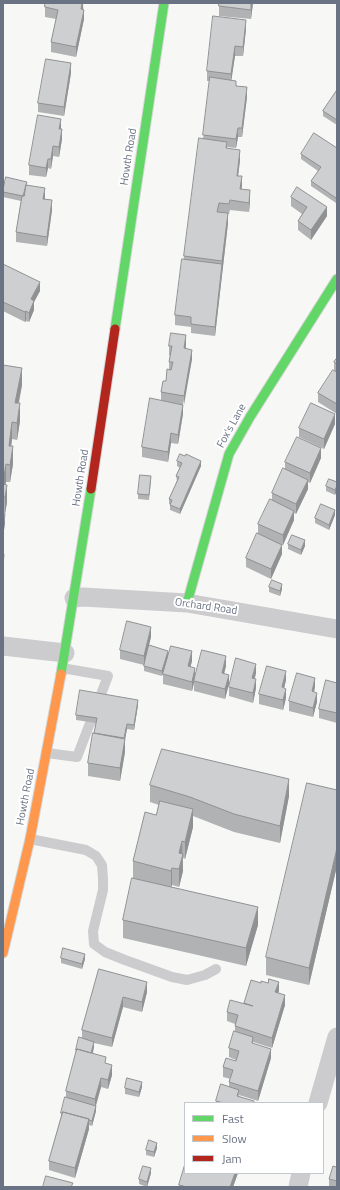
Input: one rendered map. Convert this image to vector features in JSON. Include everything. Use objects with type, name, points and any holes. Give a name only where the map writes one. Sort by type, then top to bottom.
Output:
[{"type":"main road","name":"Howth Road","points":[[3,953],[30,839],[64,660],[164,3]]},
{"type":"main road","name":"Fox's Lane","points":[[187,603],[229,454],[250,417],[337,279]]},
{"type":"street","name":"Orchard Road","points":[[74,598],[82,597],[187,603],[337,629]]},
{"type":"street","points":[[3,646],[64,660]]},
{"type":"street","points":[[318,1102],[337,1037]]},
{"type":"street","points":[[298,1187],[301,1174]]},
{"type":"lane","points":[[47,753],[76,757],[108,676],[64,660]]},
{"type":"lane","points":[[30,839],[86,850],[96,856],[102,865],[104,879],[102,896],[93,931],[94,944],[105,952],[172,977],[187,980],[205,975],[216,969]]},
{"type":"building","points":[[45,3],[82,3],[81,9],[84,10],[76,47],[51,42],[58,10],[45,7]]},
{"type":"building","points":[[219,3],[251,3],[251,10],[219,6]]},
{"type":"building","points":[[213,16],[246,20],[243,47],[235,46],[231,74],[207,71]]},
{"type":"building","points":[[46,59],[71,63],[64,107],[38,103]]},
{"type":"building","points":[[210,77],[236,81],[236,86],[247,87],[242,128],[238,128],[236,139],[203,135]]},
{"type":"building","points":[[337,90],[337,120],[323,111]]},
{"type":"building","points":[[38,115],[61,119],[59,129],[62,129],[59,147],[53,146],[51,159],[48,159],[46,168],[29,165]]},
{"type":"building","points":[[314,133],[337,148],[336,198],[311,181],[321,167],[301,154]]},
{"type":"building","points":[[199,138],[227,142],[226,148],[240,150],[237,176],[242,176],[240,189],[250,190],[249,203],[230,200],[229,204],[219,203],[217,212],[228,213],[222,261],[184,256]]},
{"type":"building","points":[[6,177],[27,182],[23,196],[3,192]]},
{"type":"building","points":[[26,185],[45,188],[43,199],[52,200],[47,237],[16,232],[22,196],[24,196]]},
{"type":"building","points":[[297,187],[327,207],[311,230],[298,221],[307,207],[291,197]]},
{"type":"building","points":[[182,259],[222,264],[215,327],[191,324],[191,317],[175,315]]},
{"type":"building","points":[[3,264],[40,282],[31,299],[34,301],[29,313],[3,302]]},
{"type":"building","points":[[171,333],[186,335],[184,348],[192,350],[184,396],[161,392],[163,381],[166,381],[167,369],[171,370],[173,362],[169,362],[172,346],[169,346]]},
{"type":"building","points":[[3,365],[22,368],[15,403],[20,403],[17,423],[12,422],[9,446],[13,446],[10,465],[6,464],[3,482]]},
{"type":"building","points":[[333,370],[337,372],[337,404],[318,393]]},
{"type":"building","points":[[150,398],[183,405],[178,435],[171,433],[168,452],[142,447]]},
{"type":"building","points":[[311,403],[335,414],[324,439],[299,428]]},
{"type":"building","points":[[297,437],[321,448],[310,473],[285,462]]},
{"type":"building","points":[[180,454],[185,456],[186,454],[201,461],[180,509],[170,505],[172,500],[169,499],[179,477],[176,476],[182,463],[177,461]]},
{"type":"building","points":[[283,468],[308,480],[296,504],[272,493]]},
{"type":"building","points":[[140,475],[151,476],[149,495],[138,494]]},
{"type":"building","points":[[329,479],[337,482],[335,490],[326,486]]},
{"type":"building","points":[[3,484],[7,485],[5,497],[3,497]]},
{"type":"building","points":[[270,499],[294,511],[283,535],[258,524]]},
{"type":"building","points":[[321,504],[335,510],[329,525],[315,518]]},
{"type":"building","points":[[3,513],[5,514],[3,528]]},
{"type":"building","points":[[257,533],[282,545],[271,569],[246,558]]},
{"type":"building","points":[[292,535],[305,540],[301,550],[288,544]]},
{"type":"building","points":[[272,580],[282,584],[280,591],[269,587]]},
{"type":"building","points":[[127,621],[151,627],[144,656],[120,650]]},
{"type":"building","points":[[149,645],[168,651],[162,671],[144,666]]},
{"type":"building","points":[[171,646],[192,651],[188,666],[195,668],[192,682],[163,674]]},
{"type":"building","points":[[202,650],[226,656],[222,673],[229,675],[225,689],[194,681]]},
{"type":"building","points":[[236,658],[256,664],[252,678],[256,679],[253,693],[229,687]]},
{"type":"building","points":[[267,666],[286,671],[282,687],[286,689],[283,700],[259,694]]},
{"type":"building","points":[[297,673],[315,678],[312,691],[317,693],[313,708],[289,701]]},
{"type":"building","points":[[326,680],[337,683],[337,713],[319,709]]},
{"type":"building","points":[[80,690],[138,700],[134,725],[127,724],[124,738],[94,733],[97,718],[76,715]]},
{"type":"building","points":[[93,733],[125,739],[120,768],[88,763]]},
{"type":"building","points":[[162,749],[289,779],[280,826],[234,814],[190,797],[150,785]]},
{"type":"building","points":[[307,783],[337,790],[337,848],[309,968],[266,957]]},
{"type":"building","points":[[160,801],[193,809],[185,842],[182,841],[179,853],[183,854],[179,869],[172,868],[171,871],[133,861],[145,812],[156,815]]},
{"type":"building","points":[[132,878],[258,907],[246,948],[123,920]]},
{"type":"building","points":[[63,948],[85,954],[82,964],[61,958]]},
{"type":"building","points":[[99,969],[147,982],[142,1002],[123,997],[112,1038],[82,1030]]},
{"type":"building","points":[[269,979],[279,982],[275,992],[285,995],[272,1038],[235,1026],[238,1015],[227,1012],[230,1000],[253,1006],[244,1003],[251,980],[261,983],[261,981],[268,983]]},
{"type":"building","points":[[234,1031],[253,1037],[252,1043],[271,1049],[258,1091],[229,1082],[233,1070],[223,1067],[226,1058],[236,1061],[239,1051],[229,1048]]},
{"type":"building","points":[[79,1037],[94,1042],[91,1053],[76,1050]]},
{"type":"building","points":[[77,1049],[106,1057],[105,1063],[112,1065],[108,1080],[101,1078],[95,1099],[66,1091]]},
{"type":"building","points":[[127,1078],[142,1082],[139,1092],[125,1088]]},
{"type":"building","points":[[221,1084],[239,1090],[237,1096],[254,1102],[220,1102],[216,1101]]},
{"type":"building","points":[[65,1097],[96,1106],[92,1121],[63,1112],[61,1113]]},
{"type":"building","points":[[63,1112],[89,1119],[75,1168],[49,1161]]},
{"type":"building","points":[[149,1140],[157,1143],[154,1152],[146,1150]]},
{"type":"building","points":[[337,1163],[337,1181],[329,1179],[333,1166],[336,1167]]},
{"type":"building","points":[[143,1166],[151,1168],[147,1182],[139,1179]]},
{"type":"building","points":[[184,1168],[184,1174],[235,1174],[230,1187],[187,1187],[179,1185]]},
{"type":"building","points":[[46,1176],[73,1183],[71,1187],[43,1187]]},
{"type":"traffic: fast","points":[[115,329],[164,3]]},
{"type":"traffic: fast","points":[[187,603],[229,454],[250,417],[337,279]]},
{"type":"traffic: fast","points":[[61,674],[91,489]]},
{"type":"traffic: slow","points":[[3,953],[30,839],[61,674]]},
{"type":"traffic: jam","points":[[91,489],[115,329]]}]
